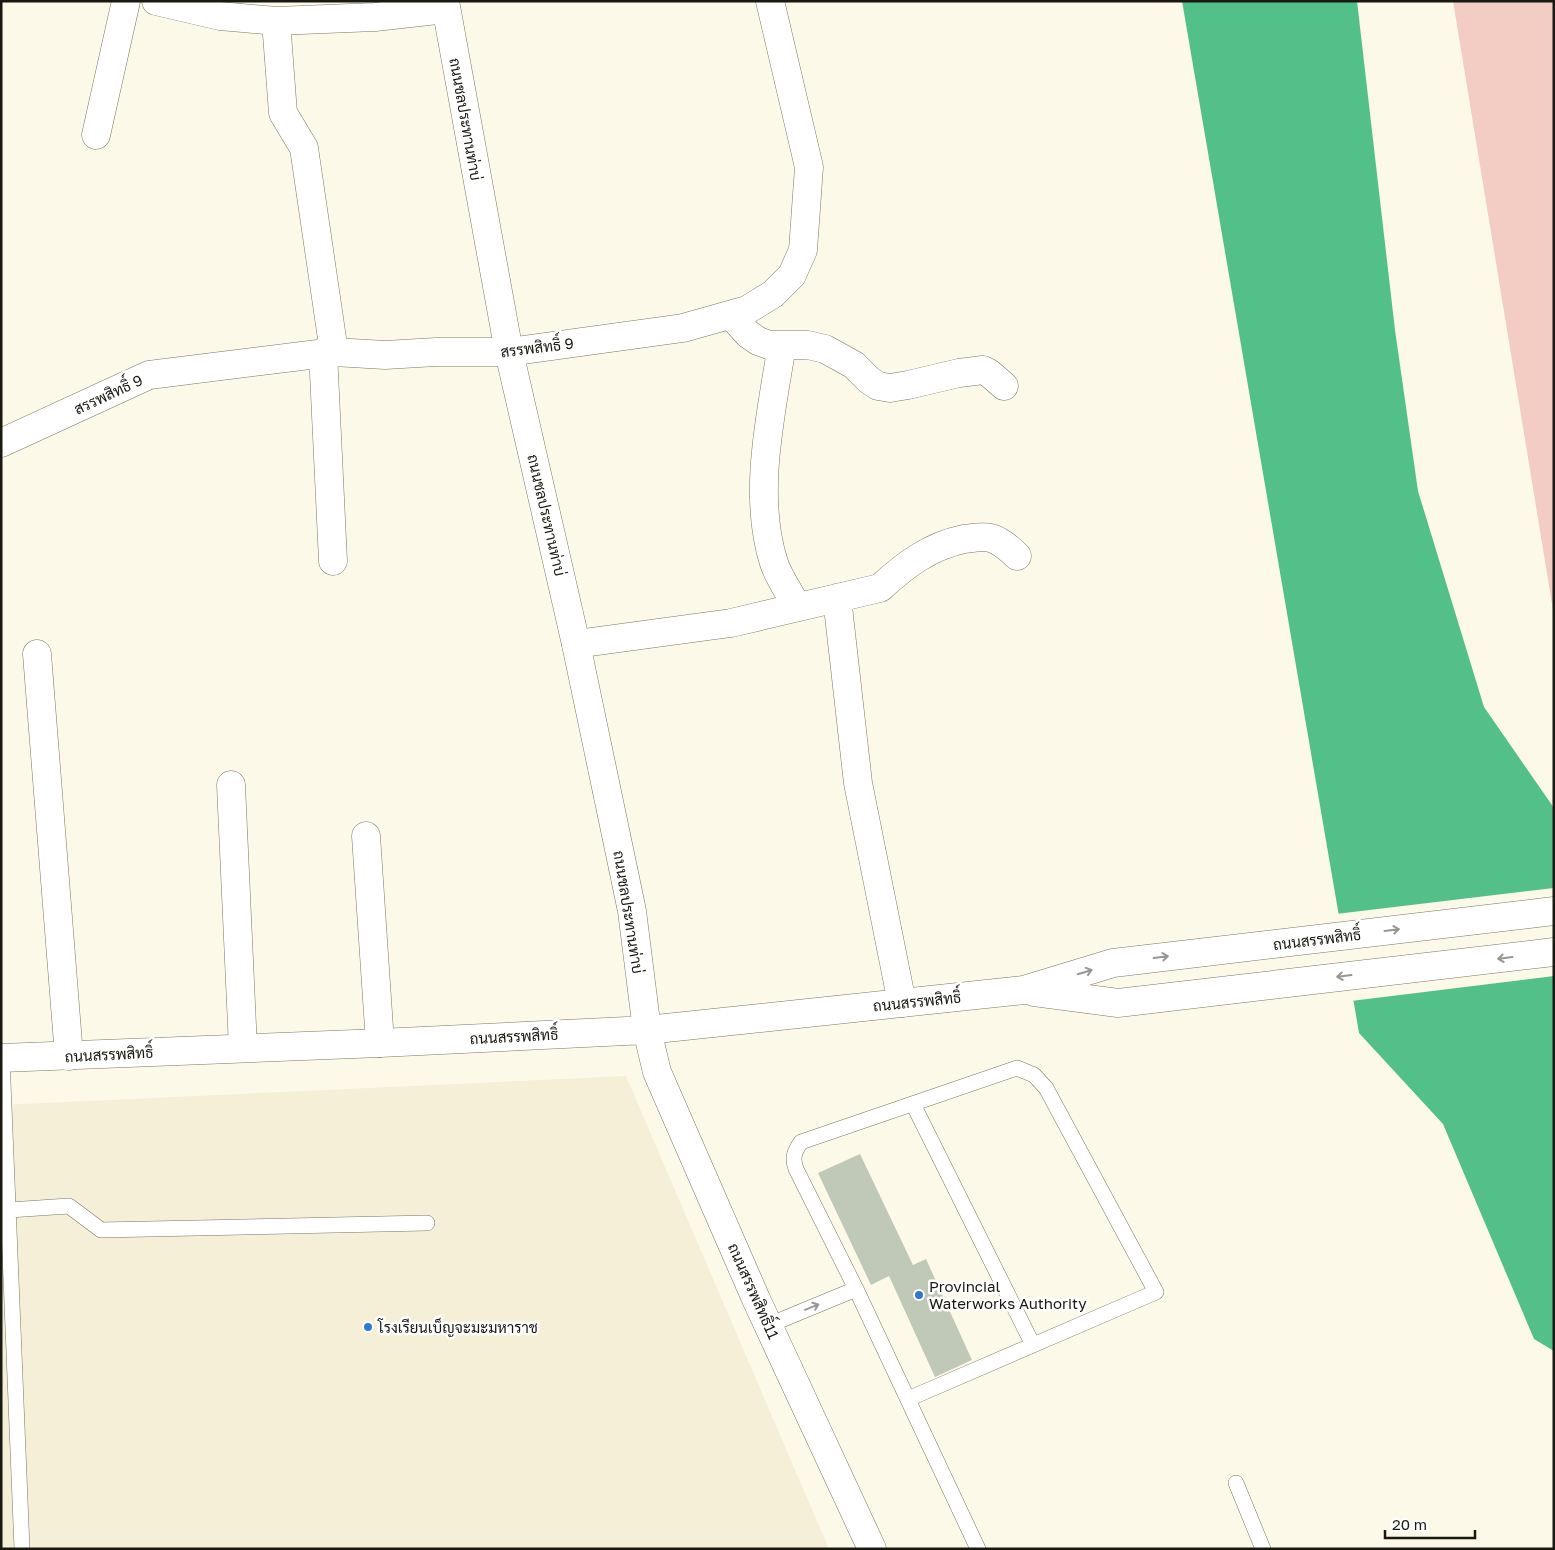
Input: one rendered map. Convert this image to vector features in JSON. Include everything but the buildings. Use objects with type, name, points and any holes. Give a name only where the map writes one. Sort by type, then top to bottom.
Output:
[{"type":"street","points":[[96,135],[126,1]]},
{"type":"street","points":[[156,1],[220,16],[276,21],[375,17],[445,5]]},
{"type":"street","name":"สรรพสิทธิ์ 9","points":[[1,443],[149,375],[328,352],[386,355],[436,352],[509,352],[683,328],[747,310],[773,294],[792,276],[802,250],[809,168],[775,2]]},
{"type":"street","name":"ถนนชลประทานท่าบ่","points":[[445,5],[509,352],[576,644],[632,911],[647,1030]]},
{"type":"street","points":[[276,21],[283,113],[304,148],[328,352],[333,561]]},
{"type":"street","points":[[731,315],[748,334],[758,341],[769,345],[808,345],[825,349],[854,365],[868,380],[878,386],[890,388],[959,373],[983,370],[989,372],[1004,386]]},
{"type":"street","points":[[782,345],[765,467],[764,513],[767,537],[774,565],[797,607]]},
{"type":"street","points":[[576,644],[731,623],[880,588],[917,557],[936,547],[972,538],[991,538],[1008,547],[1017,556]]},
{"type":"street","points":[[837,598],[858,782],[902,1003]]},
{"type":"street","points":[[37,654],[69,1056]]},
{"type":"street","points":[[231,785],[243,1048]]},
{"type":"street","points":[[366,836],[380,1043]]},
{"type":"street","name":"ถนนสรรพสิทธิ์","points":[[2,1058],[647,1030],[1024,990],[1113,963],[1554,911]]},
{"type":"street","name":"ถนนสรรพสิทธิ์","points":[[1024,990],[1118,1002],[1554,952]]},
{"type":"street","name":"ถนนสรรพสิทธิ์11","points":[[647,1030],[661,1084],[872,1549]]},
{"type":"lane","points":[[2,1058],[22,1549]]},
{"type":"lane","points":[[908,1399],[1156,1292],[1046,1088],[1034,1075],[1017,1068],[801,1142],[794,1151],[793,1160],[978,1549]]},
{"type":"lane","points":[[913,1104],[1033,1344]]},
{"type":"lane","points":[[9,1210],[69,1206],[101,1230],[427,1223]]},
{"type":"lane","points":[[769,1325],[856,1289]]},
{"type":"lane","points":[[1236,1483],[1263,1549]]},
{"type":"shaded area","points":[[1182,1],[1357,1],[1395,330],[1418,491],[1484,707],[1554,808],[1554,1351],[1534,1339],[1443,1124],[1359,1033]]},
{"type":"shaded area","points":[[1453,1],[1554,1],[1554,616]]},
{"type":"shaded area","name":"โรงเรียนเบ็ญจะมะมหาราช","points":[[626,1076],[829,1549],[1,1549],[1,1105]]},
{"type":"pier","points":[[1554,888],[1554,976],[1351,1001],[1336,914]]},
{"type":"place","name":"Provincial Waterworks Authority","points":[[919,1295]]},
{"type":"place","name":"โรงเรียนเบ็ญจะมะมหาราช","points":[[368,1327]]}]
